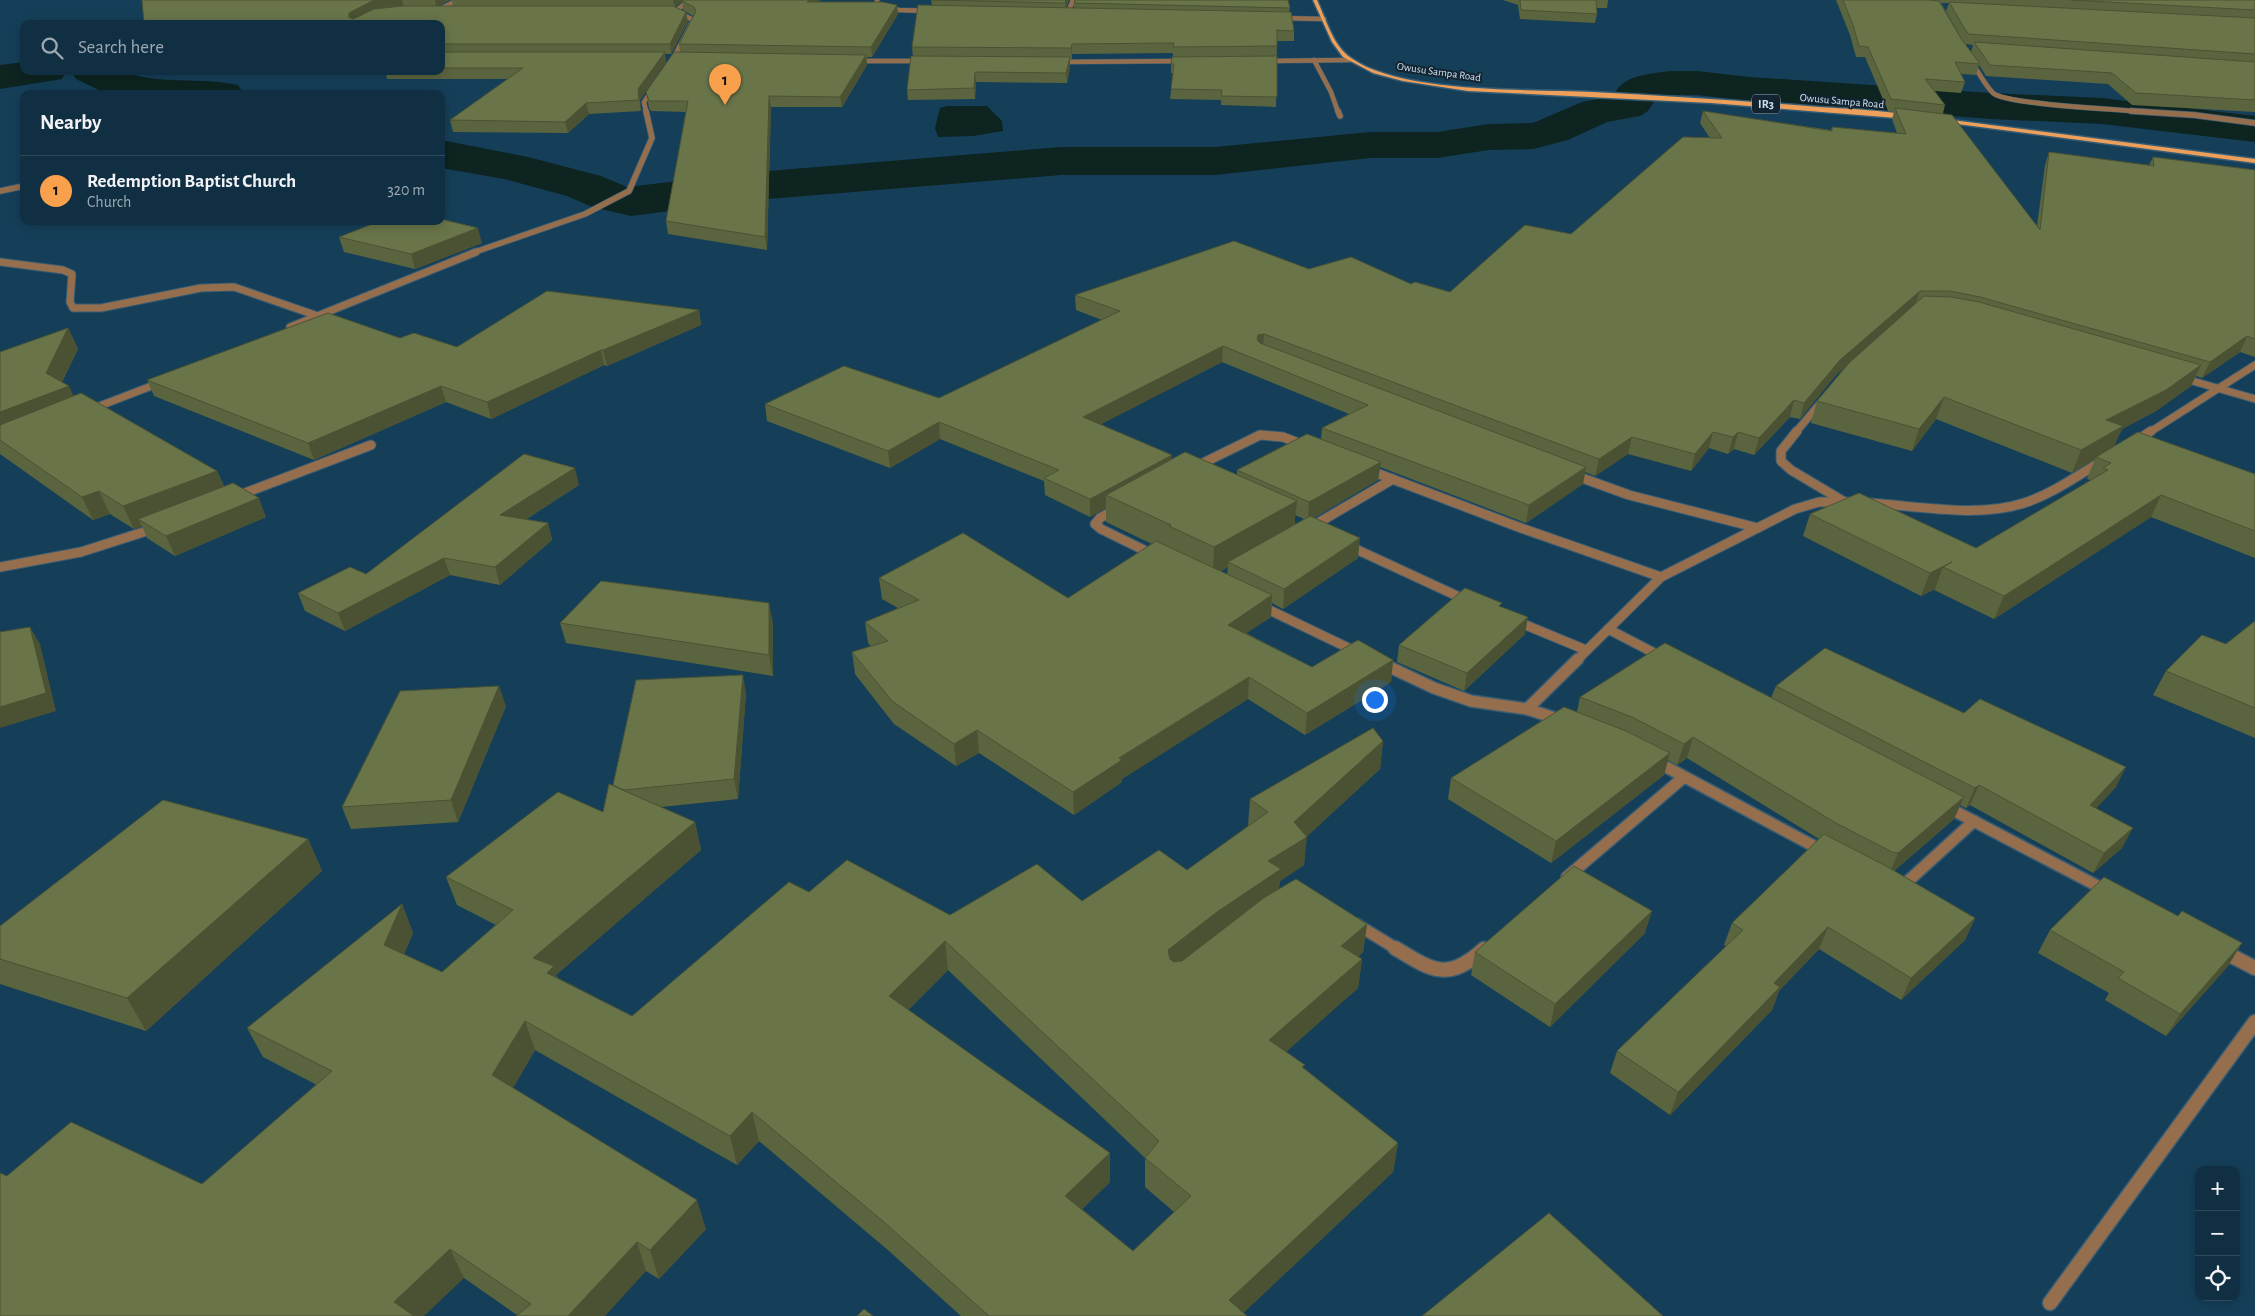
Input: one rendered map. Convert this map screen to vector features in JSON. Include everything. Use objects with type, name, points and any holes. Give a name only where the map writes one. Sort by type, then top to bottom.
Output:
[{"type":"main road","name":"Owusu Sampa Road","points":[[1315,0],[1338,50],[1349,60],[1370,70],[1393,77],[1469,88],[1754,103],[1919,119]]},
{"type":"main road","points":[[1938,121],[2255,162]]},
{"type":"street","points":[[438,10],[458,0]]},
{"type":"street","points":[[676,11],[689,0]]},
{"type":"street","points":[[877,0],[877,6],[887,9],[939,11]]},
{"type":"street","points":[[1068,13],[1073,0]]},
{"type":"street","points":[[430,10],[448,10]]},
{"type":"street","points":[[666,11],[676,11],[693,20],[669,66]]},
{"type":"street","points":[[1058,13],[1078,13]]},
{"type":"street","points":[[1275,18],[1324,19]]},
{"type":"street","points":[[1968,56],[1994,94],[2008,99],[2104,109],[2219,117],[2255,123]]},
{"type":"street","points":[[664,58],[684,58]]},
{"type":"street","points":[[854,60],[933,62]]},
{"type":"street","points":[[1314,60],[1331,92],[1340,116]]},
{"type":"street","points":[[1256,61],[1349,60]]},
{"type":"street","points":[[1052,62],[1188,61]]},
{"type":"street","points":[[282,331],[449,261],[585,214],[628,190],[642,165],[652,138],[644,102],[659,80]]},
{"type":"street","points":[[0,191],[20,187]]},
{"type":"street","points":[[0,262],[63,270],[72,274],[70,302],[73,308],[101,308],[201,288],[234,287],[318,316]]},
{"type":"street","points":[[2131,444],[2255,365]]},
{"type":"street","points":[[2172,375],[2255,400]]},
{"type":"street","points":[[83,413],[165,380]]},
{"type":"street","points":[[1828,394],[1781,451],[1781,461],[1791,470],[1844,501]]},
{"type":"street","points":[[1193,476],[1184,472],[1260,435],[1283,436],[1320,451]]},
{"type":"street","points":[[226,501],[371,445]]},
{"type":"street","points":[[1527,709],[1661,577],[1795,509],[1819,502],[1844,501],[1972,509],[2000,508],[2023,503],[2068,482],[2107,458]]},
{"type":"street","points":[[1356,465],[1558,542],[1661,577]]},
{"type":"street","points":[[1563,471],[1629,495],[1758,528]]},
{"type":"street","points":[[1307,529],[1393,479]]},
{"type":"street","points":[[1125,504],[1100,518],[1095,524],[1101,529],[1161,558]]},
{"type":"street","points":[[0,568],[81,552],[126,539],[162,525]]},
{"type":"street","points":[[1336,541],[1480,606]]},
{"type":"street","points":[[1248,600],[1434,688],[1471,701],[1527,709],[1570,723]]},
{"type":"street","points":[[1507,617],[1586,650]]},
{"type":"street","points":[[1608,629],[1669,661]]},
{"type":"street","points":[[1641,754],[1837,858]]},
{"type":"street","points":[[1556,887],[1684,777]]},
{"type":"street","points":[[1931,798],[2115,894]]},
{"type":"street","points":[[1886,882],[1893,884],[1906,883],[1974,821]]},
{"type":"street","points":[[1348,919],[1424,965],[1447,971],[1466,965],[1496,939]]},
{"type":"street","points":[[2211,945],[2255,968]]},
{"type":"street","points":[[2050,1303],[2255,1022]]},
{"type":"shaded area","points":[[947,106],[987,106],[1002,121],[1003,131],[973,136],[938,137],[935,128],[940,108]]},
{"type":"building","points":[[142,0],[381,0],[372,1],[349,13],[349,17],[353,19],[374,9],[402,6],[673,6],[686,12],[670,44],[445,44],[445,20],[144,20]]},
{"type":"building","points":[[683,0],[810,0],[807,2],[882,2],[897,5],[871,47],[679,44],[696,11],[694,7]]},
{"type":"building","points":[[931,0],[1066,0],[1065,3]]},
{"type":"building","points":[[1075,0],[1288,0],[1290,8],[1074,3]]},
{"type":"building","points":[[1520,0],[1596,0],[1597,14],[1521,10]]},
{"type":"building","points":[[1843,0],[1939,1],[1962,40],[1980,64],[1955,62],[1965,82],[1925,79],[1945,105],[1891,99],[1868,47],[1859,46]]},
{"type":"building","points":[[2071,0],[2255,0],[2255,10]]},
{"type":"building","points":[[1949,2],[2255,18],[2255,54],[1968,34]]},
{"type":"building","points":[[918,5],[1291,12],[1294,31],[1277,30],[1277,46],[1173,47],[1174,43],[1072,44],[1071,48],[912,47]]},
{"type":"building","points":[[1974,42],[2255,62],[2255,100],[2136,93],[2112,73],[1990,65]]},
{"type":"building","points":[[445,52],[665,52],[638,89],[639,100],[586,103],[565,122],[450,120],[523,68],[445,68]]},
{"type":"building","points":[[674,52],[866,55],[840,97],[769,96],[765,237],[666,221],[688,101],[649,101],[646,92]]},
{"type":"building","points":[[911,56],[1070,57],[1066,73],[975,72],[974,88],[907,90]]},
{"type":"building","points":[[1277,56],[1277,97],[1221,96],[1222,90],[1171,89],[1174,64],[1171,64],[1172,57]]},
{"type":"building","points":[[1895,108],[1952,115],[2040,230],[2049,152],[2154,166],[2153,157],[2255,170],[2255,339],[2247,336],[2210,362],[1980,297],[1950,291],[1920,291],[1840,360],[1804,403],[1794,400],[1759,438],[1738,432],[1733,437],[1713,432],[1695,454],[1632,437],[1599,459],[1264,334],[1258,335],[1257,340],[1260,343],[1586,467],[1529,505],[1322,428],[1368,405],[1223,346],[1083,417],[1172,455],[1090,499],[1044,478],[1059,470],[939,422],[888,451],[765,404],[844,366],[939,398],[1120,311],[1075,295],[1234,241],[1309,269],[1351,257],[1411,284],[1415,282],[1450,292],[1525,225],[1571,234],[1683,137],[1722,138],[1703,111],[1832,131],[1832,127],[1906,134]]},
{"type":"building","points":[[445,220],[478,228],[411,254],[339,237],[370,225],[445,225]]},
{"type":"building","points":[[547,291],[699,310],[601,350],[487,402],[441,386],[308,443],[147,380],[328,313],[400,338],[414,333],[457,347]]},
{"type":"building","points":[[1924,296],[1951,297],[1979,302],[2201,365],[2166,390],[2106,420],[2123,426],[2081,450],[1944,397],[1919,429],[1817,401],[1849,363]]},
{"type":"building","points":[[68,328],[46,373],[69,386],[0,412],[0,352]]},
{"type":"building","points":[[81,393],[217,471],[123,506],[99,491],[82,497],[0,440],[0,425]]},
{"type":"building","points":[[2138,432],[2255,474],[2255,531],[2161,495],[2004,596],[1943,567],[1952,562],[1930,573],[1810,514],[1859,493],[1976,548],[2108,470],[2103,468],[2111,463],[2096,457]]},
{"type":"building","points":[[1307,434],[1381,462],[1309,502],[1237,470]]},
{"type":"building","points":[[1185,452],[1297,501],[1214,547],[1106,495]]},
{"type":"building","points":[[524,454],[575,468],[500,515],[548,523],[495,567],[444,558],[338,613],[298,593],[350,567],[366,574]]},
{"type":"building","points":[[233,483],[259,498],[166,536],[138,519]]},
{"type":"building","points":[[1310,516],[1360,538],[1284,589],[1228,562]]},
{"type":"building","points":[[963,533],[1068,598],[1156,541],[1272,595],[1228,625],[1312,667],[1358,640],[1393,660],[1307,713],[1249,677],[1119,758],[1122,760],[1073,792],[977,730],[954,744],[892,701],[852,652],[888,641],[865,622],[919,600],[879,578]]},
{"type":"building","points":[[601,581],[769,603],[769,655],[560,623]]},
{"type":"building","points":[[1465,588],[1502,603],[1499,606],[1528,617],[1467,673],[1399,645]]},
{"type":"building","points":[[2255,621],[2255,708],[2166,671],[2202,635],[2226,644]]},
{"type":"building","points":[[30,627],[46,693],[0,707],[0,632]]},
{"type":"building","points":[[1665,643],[1964,797],[1898,853],[1892,852],[1836,823],[1693,737],[1684,744],[1632,717],[1580,697]]},
{"type":"building","points":[[1825,648],[1964,713],[1980,699],[2126,767],[2090,805],[2133,828],[2104,853],[1979,785],[1975,788],[1776,686]]},
{"type":"building","points":[[743,675],[734,779],[624,790],[613,785],[636,680]]},
{"type":"building","points":[[499,686],[451,800],[342,807],[400,691]]},
{"type":"building","points":[[1564,707],[1626,731],[1670,753],[1556,841],[1451,778]]},
{"type":"building","points":[[1373,728],[1383,741],[1294,822],[1307,837],[1268,861],[1281,869],[1217,912],[1168,950],[1170,959],[1174,962],[1182,961],[1265,897],[1296,879],[1367,924],[1341,946],[1362,959],[1269,1040],[1305,1065],[1302,1067],[1398,1143],[1229,1300],[1247,1316],[989,1316],[884,1222],[752,1112],[730,1136],[525,1021],[492,1075],[697,1200],[650,1250],[637,1242],[568,1316],[516,1316],[531,1304],[450,1249],[394,1302],[414,1316],[0,1316],[0,1173],[7,1176],[71,1122],[202,1184],[332,1071],[247,1028],[402,904],[384,945],[442,972],[513,910],[446,877],[558,792],[603,812],[609,784],[695,822],[533,958],[554,966],[547,973],[632,1016],[789,882],[809,892],[847,860],[950,915],[1037,864],[1082,901],[1159,850],[1187,870],[1268,812],[1250,799]],"holes":[[[945,941],[1159,1141],[1145,1158],[1191,1196],[1133,1251],[1065,1196],[1110,1153],[889,996]]]},
{"type":"building","points":[[163,800],[308,839],[127,998],[0,959],[0,926]]},
{"type":"building","points":[[1824,834],[1886,866],[1975,918],[1911,978],[1828,927],[1774,983],[1780,987],[1678,1092],[1617,1051],[1743,930],[1732,923]]},
{"type":"building","points":[[1574,866],[1652,911],[1555,1004],[1475,952]]},
{"type":"building","points":[[2104,877],[2178,916],[2182,911],[2242,943],[2180,1014],[2118,978],[2124,972],[2050,930]]},
{"type":"building","points":[[1549,1213],[1663,1316],[1422,1316]]},
{"type":"building","points":[[864,1309],[873,1316],[857,1316]]},
{"type":"waterway","points":[[0,77],[20,74]]},
{"type":"waterway","points":[[99,75],[120,85],[159,90]]},
{"type":"waterway","points":[[1636,91],[1649,86],[1670,83],[1697,83],[1750,89],[1991,106],[2102,111],[2255,129]]},
{"type":"waterway","points":[[631,201],[756,186],[1061,161],[1215,161],[1370,145],[1437,145],[1489,137],[1533,136],[1553,131],[1597,111],[1625,107],[1633,102]]},
{"type":"waterway","points":[[445,155],[512,167],[584,186],[609,197]]},
{"type":"place","name":"Redemption Baptist Church","points":[[725,105]]}]
